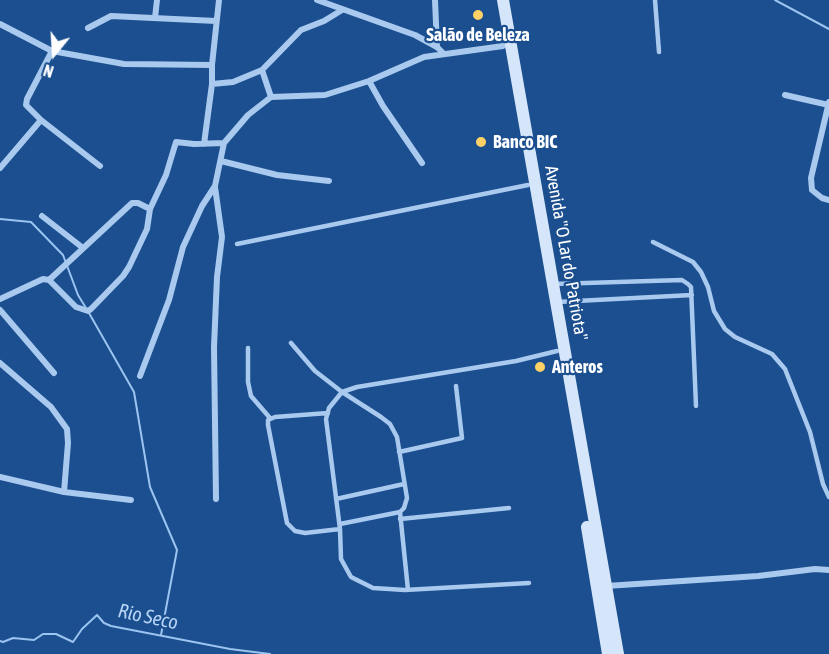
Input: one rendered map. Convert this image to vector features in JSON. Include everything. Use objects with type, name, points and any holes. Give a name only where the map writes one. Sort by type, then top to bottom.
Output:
[{"type":"main road","name":"Avenida \"O Lar do Patriota\"","points":[[495,0],[608,654]]},
{"type":"main road","name":"Avenida \"O Lar do Patriota\"","points":[[503,0],[618,654]]},
{"type":"street","points":[[155,18],[157,0]]},
{"type":"street","points":[[204,144],[219,0]]},
{"type":"street","points":[[317,0],[415,35],[437,47],[443,53]]},
{"type":"street","points":[[435,0],[437,47]]},
{"type":"street","points":[[212,84],[233,82],[262,70],[301,30],[324,21],[342,10]]},
{"type":"street","points":[[88,28],[111,16],[216,21]]},
{"type":"street","points":[[0,24],[52,51],[124,64],[212,64]]},
{"type":"street","points":[[140,376],[168,300],[183,247],[214,186],[224,144],[248,115],[271,97],[325,95],[369,81],[424,57],[503,46]]},
{"type":"street","points":[[52,51],[27,99],[29,109],[100,166]]},
{"type":"street","points":[[262,70],[271,97]]},
{"type":"street","points":[[369,81],[383,106],[422,163]]},
{"type":"street","points":[[784,95],[829,104],[811,178],[812,190],[822,198],[829,200]]},
{"type":"street","points":[[0,168],[41,120]]},
{"type":"street","points":[[0,298],[43,279],[49,280],[76,307],[88,311],[91,309],[129,267],[147,229],[150,209],[166,175],[176,142],[224,144]]},
{"type":"street","points":[[220,161],[277,175],[329,181]]},
{"type":"street","points":[[214,186],[222,237],[217,277],[214,347],[216,499]]},
{"type":"street","points":[[49,280],[132,203],[138,203],[150,209]]},
{"type":"street","points":[[42,216],[83,248]]},
{"type":"street","points":[[0,310],[54,373]]},
{"type":"street","points":[[0,363],[51,407],[67,429],[68,453],[64,492]]},
{"type":"street","points":[[0,477],[64,492],[131,500]]},
{"type":"street","points":[[606,586],[758,576],[814,569],[829,570]]},
{"type":"lane","points":[[655,0],[659,52]]},
{"type":"lane","points":[[237,244],[528,185]]},
{"type":"lane","points":[[653,242],[693,262],[702,272],[714,311],[725,329],[735,337],[772,354],[785,369],[810,432],[823,484],[829,497]]},
{"type":"lane","points":[[554,284],[682,280],[691,287],[696,406]]},
{"type":"lane","points":[[557,302],[692,295]]},
{"type":"lane","points":[[270,418],[268,425],[287,523],[295,531],[305,533],[340,527],[400,512],[404,508],[406,498],[397,437],[390,424],[342,392],[315,370],[291,343]]},
{"type":"lane","points":[[248,348],[248,382],[251,396],[270,418]]},
{"type":"lane","points":[[529,583],[408,590],[374,588],[351,578],[341,559],[340,527],[326,427],[327,413],[342,392],[357,387],[516,361],[557,351]]},
{"type":"lane","points":[[399,452],[462,438],[456,386]]},
{"type":"lane","points":[[270,418],[327,413]]},
{"type":"lane","points":[[336,499],[404,484]]},
{"type":"lane","points":[[400,519],[509,508]]},
{"type":"lane","points":[[400,512],[408,590]]},
{"type":"waterway","name":"Rio Seco","points":[[775,0],[829,29]]},
{"type":"waterway","points":[[0,219],[31,222],[63,255],[78,295],[86,308]]},
{"type":"waterway","points":[[89,313],[134,392],[150,487],[177,550],[161,635]]},
{"type":"waterway","name":"Rio Seco","points":[[0,641],[13,638],[34,640],[43,634],[56,634],[73,642],[82,629],[97,615],[104,623],[111,626],[230,649],[270,654]]},
{"type":"place","name":"Salão de Beleza","points":[[478,15]]},
{"type":"place","name":"Banco BIC","points":[[481,142]]},
{"type":"place","name":"Anteros","points":[[540,367]]}]
